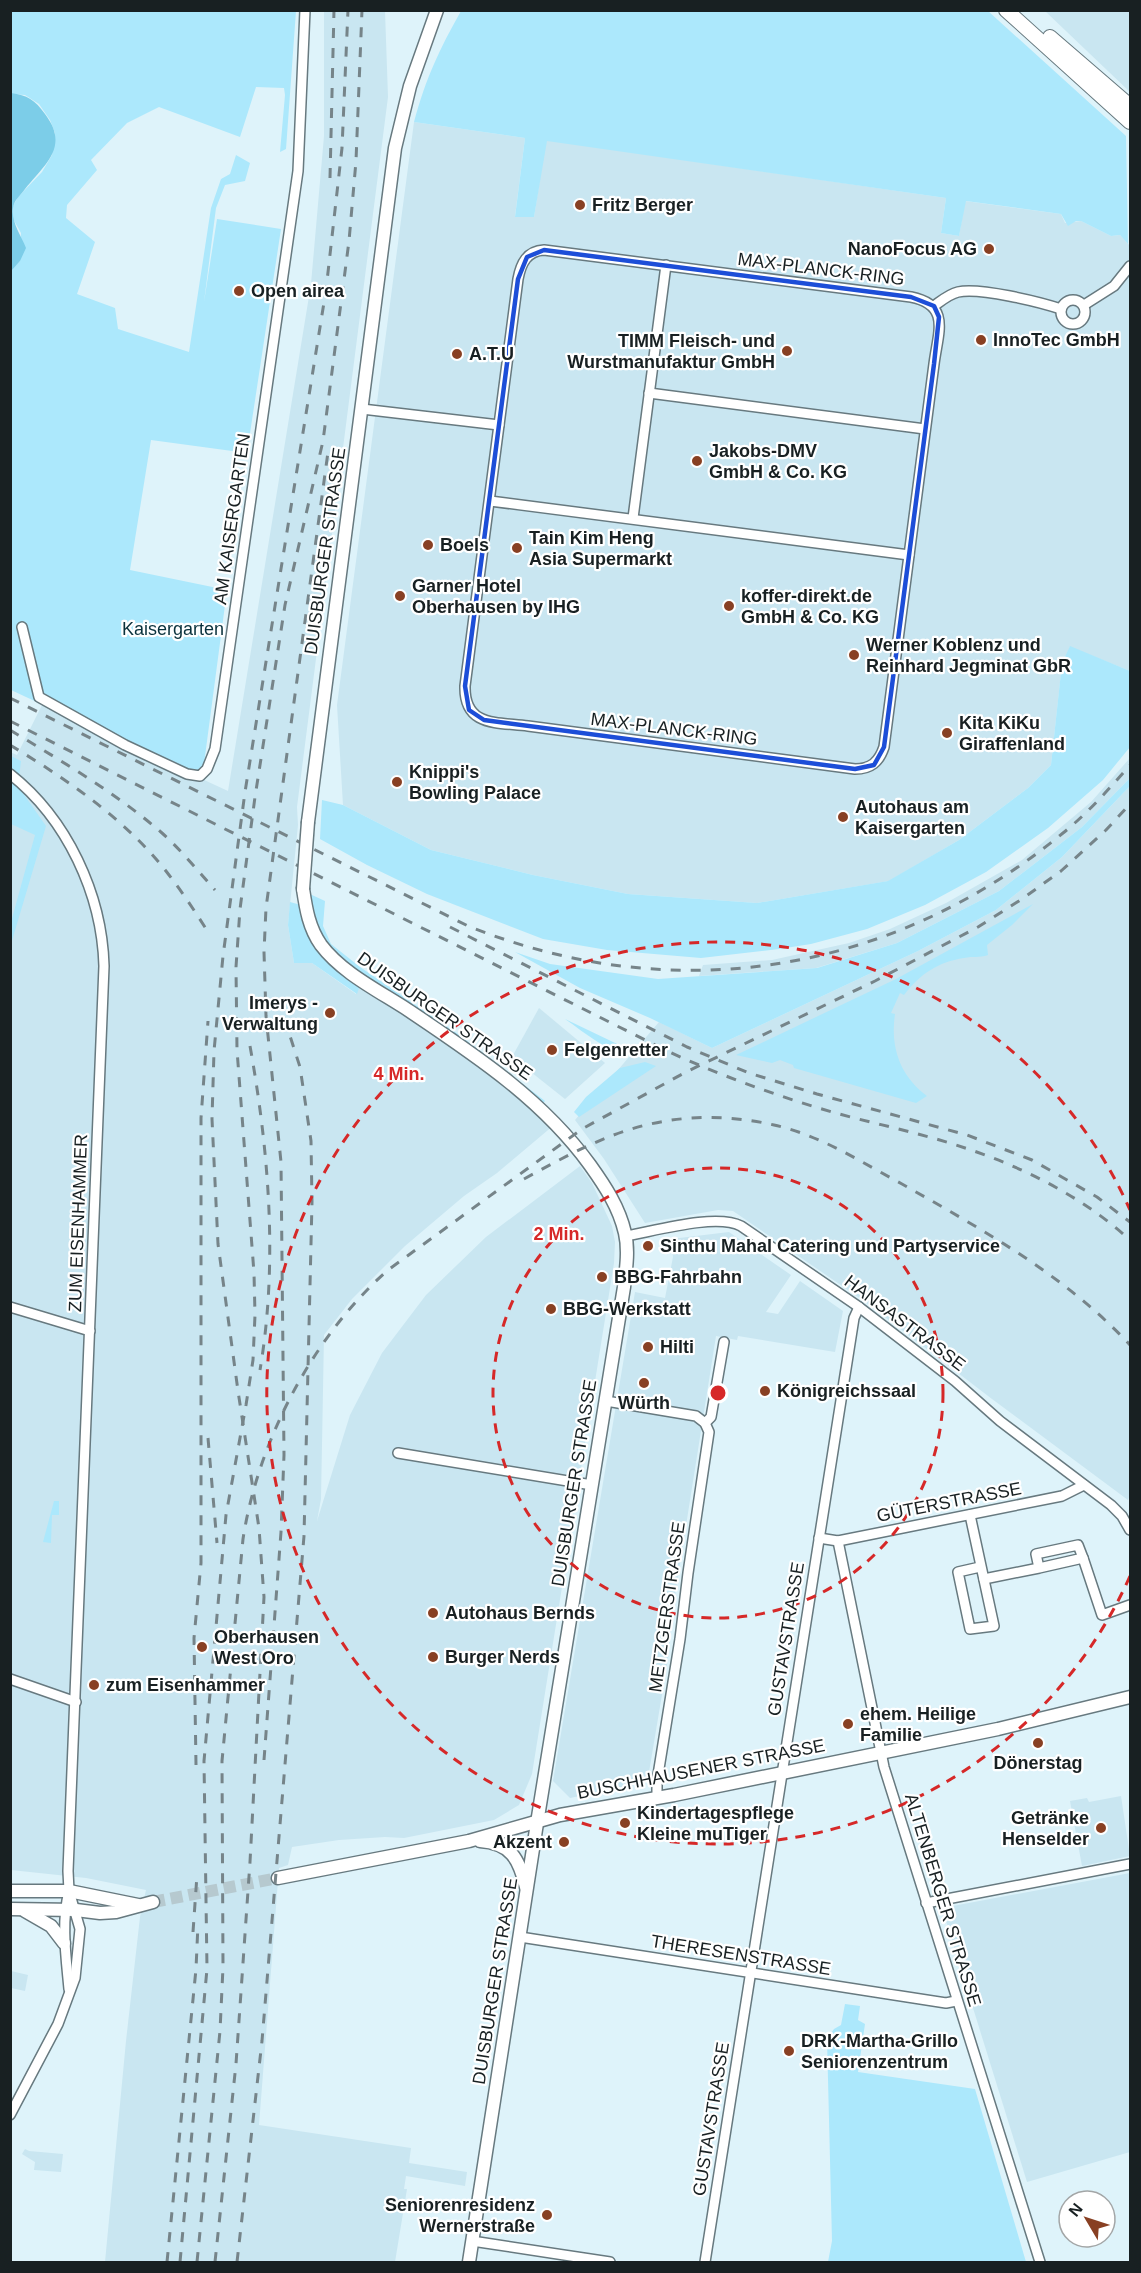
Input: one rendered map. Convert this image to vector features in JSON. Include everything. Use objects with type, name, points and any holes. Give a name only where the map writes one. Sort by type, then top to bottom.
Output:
[{"type":"main road","name":"DUISBURGER STRASSE","points":[[439,10],[408,93],[395,148],[308,822],[303,890],[312,928],[322,946],[335,960],[482,1060],[519,1088],[554,1120],[605,1186],[626,1236],[624,1287],[469,2262]]},
{"type":"main road","points":[[1006,10],[1131,122]]},
{"type":"main road","points":[[1020,10],[1131,106]]},
{"type":"main road","name":"BUSCHHAUSENER STRASSE","points":[[278,1878],[469,1841],[560,1815],[674,1795],[998,1729],[1131,1697]]},
{"type":"main road","points":[[469,1841],[496,1843],[509,1851],[517,1860],[527,1893]]},
{"type":"main road","points":[[10,1891],[69,1891],[148,1904],[100,1913],[10,1909]]},
{"type":"main road","points":[[26,1911],[51,1926],[64,1943]]},
{"type":"street","name":"AM KAISERGARTEN","points":[[22,627],[39,697],[125,745],[187,774],[197,776],[203,774],[215,749],[298,171],[305,10]]},
{"type":"street","name":"MAX-PLANCK-RING","points":[[544,250],[913,298],[924,300],[934,306],[939,317],[884,747],[874,765],[855,769],[484,720],[473,714],[466,705],[465,686],[518,279],[527,257],[544,250]]},
{"type":"street","points":[[633,518],[666,265]]},
{"type":"street","points":[[1084,305],[1114,286],[1131,266]]},
{"type":"street","points":[[934,306],[951,295],[967,291],[1034,300],[1061,309]]},
{"type":"street","points":[[1072,299],[1084,305],[1084,317],[1075,324],[1068,324],[1064,321],[1061,309],[1063,304],[1072,299]]},
{"type":"street","points":[[649,393],[925,429]]},
{"type":"street","points":[[362,409],[499,425]]},
{"type":"street","points":[[490,501],[909,555]]},
{"type":"street","name":"ZUM EISENHAMMER","points":[[10,774],[42,805],[71,848],[91,892],[102,944],[104,988],[68,1871],[70,1910]]},
{"type":"street","name":"HANSASTRASSE","points":[[626,1236],[713,1221],[733,1222],[860,1307],[955,1381],[1000,1421],[1117,1510],[1131,1530]]},
{"type":"street","points":[[10,1307],[90,1331]]},
{"type":"street","name":"GUSTAVSTRASSE","points":[[705,2262],[854,1318],[860,1307]]},
{"type":"street","name":"METZGERSTRASSE","points":[[657,1797],[657,1781],[680,1639],[687,1573],[709,1437],[705,1423],[711,1416],[724,1342]]},
{"type":"street","points":[[606,1401],[691,1415],[700,1418],[705,1423]]},
{"type":"street","points":[[398,1453],[592,1485]]},
{"type":"street","name":"GÜTERSTRASSE","points":[[819,1538],[838,1541],[970,1515],[1062,1496],[1084,1485]]},
{"type":"street","points":[[970,1515],[994,1626],[970,1629],[958,1572],[980,1567]]},
{"type":"street","name":"ALTENBERGER STRASSE","points":[[838,1541],[880,1752],[956,2001],[1040,2262]]},
{"type":"street","points":[[1039,1568],[1036,1554],[1078,1545],[1102,1615],[1131,1605]]},
{"type":"street","points":[[984,1579],[1083,1558]]},
{"type":"street","points":[[10,1679],[76,1702]]},
{"type":"street","points":[[926,1903],[1131,1864]]},
{"type":"street","points":[[69,1992],[64,1943],[70,1910]]},
{"type":"street","points":[[10,2115],[48,2046],[75,1978],[79,1936],[70,1910]]},
{"type":"street","name":"THERESENSTRASSE","points":[[520,1937],[946,2003],[956,2001]]},
{"type":"street","points":[[472,2241],[610,2262]]},
{"type":"highlighted area","points":[[544,250],[911,297],[934,306],[939,317],[934,364],[884,747],[874,765],[855,769],[484,720],[469,710],[465,686],[518,279],[527,257]]},
{"type":"shaded area","points":[[324,11],[385,11],[388,97],[297,807],[298,825],[288,925],[294,963],[312,963],[356,994],[361,982],[464,1051],[554,1125],[405,1246],[352,1299],[324,1335],[321,1499],[317,1521],[350,1415],[382,1353],[426,1295],[486,1237],[580,1166],[592,1183],[612,1226],[615,1242],[614,1263],[532,1774],[519,1805],[494,1820],[404,1838],[339,1840],[292,1847],[288,1865],[279,1868],[259,2125],[411,2148],[409,2163],[467,2172],[465,2186],[406,2176],[404,2189],[407,2189],[395,2262],[105,2262],[126,2041],[140,1917],[146,1890],[86,1878],[11,1870],[10,752],[17,755],[42,705],[228,791],[311,284],[324,136]]},
{"type":"shaded area","points":[[1045,11],[1130,11],[1130,92]]},
{"type":"shaded area","points":[[11,93],[22,95],[38,105],[52,126],[55,146],[47,163],[14,205],[15,223],[26,248],[20,261],[11,271]]},
{"type":"shaded area","points":[[414,122],[525,138],[515,216],[534,217],[546,140],[946,198],[941,233],[959,236],[965,201],[1061,214],[1065,223],[1081,221],[1111,236],[1120,235],[1130,246],[1130,671],[1070,647],[1062,664],[1051,765],[1028,788],[959,840],[889,881],[757,903],[628,894],[533,875],[431,850],[343,805],[337,705]]},
{"type":"shaded area","points":[[1130,758],[1130,778],[1082,827],[999,891],[897,943],[816,968],[699,976],[703,965],[772,960],[849,943],[890,929],[946,903],[1022,860],[1091,802]]},
{"type":"shaded area","points":[[1130,786],[1130,1495],[1128,1500],[864,1301],[733,1211],[718,1210],[645,1223],[604,1159],[575,1120],[659,1022],[712,1048],[918,951],[996,910],[1062,857]]},
{"type":"shaded area","points":[[539,1008],[605,1063],[565,1099],[512,1057]]},
{"type":"shaded area","points":[[729,1232],[791,1275],[766,1312],[778,1314],[800,1281],[843,1311],[835,1352],[738,1336],[737,1340],[716,1336],[648,1778],[643,1783],[570,1798],[553,1781],[635,1292],[665,1298],[673,1257],[671,1239]]},
{"type":"shaded area","name":"Getränke Henselder","points":[[1121,1796],[1130,1856],[1082,1866],[1070,1801],[1087,1798],[1089,1802]]},
{"type":"shaded area","points":[[1130,1873],[1130,2152],[1027,2182],[942,1908]]},
{"type":"shaded area","points":[[11,1971],[28,1975],[25,1991],[11,1988]]},
{"type":"shaded area","points":[[25,2149],[63,2154],[61,2172],[34,2170],[35,2162],[22,2154]]},
{"type":"green space","name":"Kaisergarten","points":[[10,11],[296,11],[286,149],[280,152],[284,88],[256,87],[240,137],[159,107],[127,123],[91,160],[97,170],[67,205],[66,218],[95,242],[77,294],[115,308],[118,329],[189,352],[211,208],[221,179],[230,174],[236,155],[250,163],[245,181],[225,185],[216,208],[204,302],[217,219],[281,229],[247,453],[151,440],[130,570],[227,590],[202,779],[11,690],[10,271],[20,261],[21,233],[13,219],[13,206],[18,197],[42,172],[52,155],[55,133],[50,120],[39,104],[25,95],[11,94]]},
{"type":"green space","points":[[461,11],[988,11],[1126,136],[1128,244],[1120,235],[1111,236],[1081,221],[1068,226],[1061,214],[966,201],[959,236],[941,233],[946,198],[547,141],[534,217],[515,217],[525,138],[414,122],[434,65]]},
{"type":"green space","points":[[1070,646],[1130,671],[1130,747],[1103,780],[1048,828],[986,872],[925,905],[867,929],[811,944],[701,958],[607,950],[543,939],[427,894],[320,839],[322,800],[343,805],[431,850],[533,875],[628,894],[757,903],[888,881],[959,840],[1028,788],[1051,765],[1062,663]]},
{"type":"green space","points":[[11,756],[21,761],[18,786],[46,826],[11,944],[11,922],[35,835],[11,824]]},
{"type":"green space","points":[[1130,778],[1130,786],[1062,857],[996,910],[918,951],[712,1048],[580,988],[515,952],[550,964],[658,979],[817,968],[897,943],[999,891],[1082,827]]},
{"type":"green space","points":[[301,890],[325,901],[323,926],[331,944],[360,967],[458,1034],[545,1101],[541,1105],[361,982],[357,994],[312,963],[294,963],[288,925],[290,902],[301,905]]},
{"type":"green space","points":[[1033,904],[987,945],[988,955],[967,957],[938,966],[923,975],[904,995],[900,993],[891,1013],[895,1014],[894,1038],[904,1070],[927,1096],[916,1103],[794,1068],[793,1065],[780,1060],[772,1063],[736,1055],[896,979]]},
{"type":"green space","points":[[565,1019],[636,1053],[626,1053],[607,1047]]},
{"type":"green space","points":[[645,1062],[656,1066],[579,1117],[574,1112],[586,1097],[620,1068]]},
{"type":"green space","points":[[54,1501],[59,1501],[59,1515],[52,1515],[51,1543],[43,1542]]},
{"type":"green space","points":[[845,2004],[860,2006],[858,2020],[865,2024],[858,2072],[975,2089],[1026,2262],[828,2262],[832,2241],[827,2039],[834,2029],[841,2025]]},
{"type":"tunnel","points":[[153,1902],[278,1878]]},
{"type":"railway","points":[[330,178],[334,10]]},
{"type":"railway","points":[[215,2262],[236,2064],[250,1862],[264,1597],[259,1528],[218,1244],[212,1119],[214,1051],[223,956],[245,792],[326,290],[342,148],[348,10]]},
{"type":"railway","points":[[180,2262],[207,1969],[204,1761],[226,1515],[253,1360],[255,1315],[254,1273],[237,1050],[236,967],[240,909],[285,605],[323,441],[349,241],[356,161],[362,10]]},
{"type":"railway","points":[[264,1760],[281,1532],[284,1455],[281,1162],[266,1016],[264,952],[266,908],[328,452]]},
{"type":"railway","points":[[10,698],[468,926],[546,952],[624,966],[702,970],[779,964],[854,946],[927,919],[997,881],[1063,833],[1090,809],[1130,765]]},
{"type":"railway","points":[[10,721],[665,1050],[789,1099],[956,1145],[1010,1165],[1061,1190],[1085,1205],[1130,1240]]},
{"type":"railway","points":[[10,730],[89,778],[144,818],[176,846],[215,890]]},
{"type":"railway","points":[[10,745],[54,772],[116,819],[153,855],[208,932]]},
{"type":"railway","points":[[197,2262],[220,2031],[223,1967],[222,1761],[243,1539],[250,1502],[261,1465],[293,1392],[313,1358],[361,1296],[388,1270],[582,1129],[686,1072],[875,981],[978,927],[1061,871],[1106,830],[1130,804]]},
{"type":"railway","points":[[450,927],[687,1047],[749,1073],[967,1135],[1032,1160],[1097,1197],[1130,1222]]},
{"type":"railway","points":[[237,2262],[262,2041],[304,1536],[312,1202],[311,1141],[300,1067],[279,1002]]},
{"type":"railway","points":[[196,1765],[194,1638],[201,1563],[201,1118],[208,1021]]},
{"type":"railway","points":[[250,1046],[262,1126],[269,1208],[269,1290],[260,1370]]},
{"type":"railway","points":[[524,1179],[610,1136],[666,1121],[693,1118],[734,1119],[761,1122],[791,1130],[808,1135],[856,1158],[993,1237],[1079,1297],[1130,1345]]},
{"type":"railway","points":[[208,1438],[217,1543]]},
{"type":"railway","points":[[193,1932],[197,1875]]},
{"type":"railway","points":[[167,2262],[196,1969],[198,1924]]},
{"type":"place","name":"Fritz Berger","points":[[580,205]]},
{"type":"place","name":"NanoFocus AG","points":[[989,249]]},
{"type":"place","name":"Open airea","points":[[239,291]]},
{"type":"place","name":"InnoTec GmbH","points":[[981,340]]},
{"type":"place","name":"TIMM Fleisch- und Wurstmanufaktur GmbH","points":[[787,351]]},
{"type":"place","name":"A.T.U","points":[[457,354]]},
{"type":"place","name":"Jakobs-DMV GmbH & Co. KG","points":[[697,461]]},
{"type":"place","name":"Boels","points":[[428,545]]},
{"type":"place","name":"Tain Kim Heng Asia Supermarkt","points":[[517,548]]},
{"type":"place","name":"Garner Hotel Oberhausen by IHG","points":[[400,596]]},
{"type":"place","name":"koffer-direkt.de GmbH & Co. KG","points":[[729,606]]},
{"type":"place","name":"Werner Koblenz und Reinhard Jegminat GbR","points":[[854,655]]},
{"type":"place","name":"Kita KiKu Giraffenland","points":[[947,733]]},
{"type":"place","name":"Knippi's Bowling Palace","points":[[397,782]]},
{"type":"place","name":"Autohaus am Kaisergarten","points":[[843,817]]},
{"type":"place","name":"Imerys - Verwaltung","points":[[330,1013]]},
{"type":"place","name":"Felgenretter","points":[[552,1050]]},
{"type":"place","name":"Sinthu Mahal Catering und Partyservice","points":[[648,1246]]},
{"type":"place","name":"BBG-Fahrbahn","points":[[602,1277]]},
{"type":"place","name":"BBG-Werkstatt","points":[[551,1309]]},
{"type":"place","name":"Hilti","points":[[648,1347]]},
{"type":"place","name":"Würth","points":[[644,1383]]},
{"type":"place","name":"Königreichssaal","points":[[765,1391]]},
{"type":"place","name":"Autohaus Bernds","points":[[433,1613]]},
{"type":"place","name":"Oberhausen West Oro","points":[[202,1647]]},
{"type":"place","name":"Burger Nerds","points":[[433,1657]]},
{"type":"place","name":"zum Eisenhammer","points":[[94,1685]]},
{"type":"place","name":"ehem. Heilige Familie","points":[[848,1724]]},
{"type":"place","name":"Dönerstag","points":[[1038,1743]]},
{"type":"place","name":"Kindertagespflege Kleine muTiger","points":[[625,1823]]},
{"type":"place","name":"Getränke Henselder","points":[[1101,1828]]},
{"type":"place","name":"Akzent","points":[[564,1842]]},
{"type":"place","name":"DRK-Martha-Grillo Seniorenzentrum","points":[[789,2051]]},
{"type":"place","name":"Seniorenresidenz Wernerstraße","points":[[547,2215]]}]
